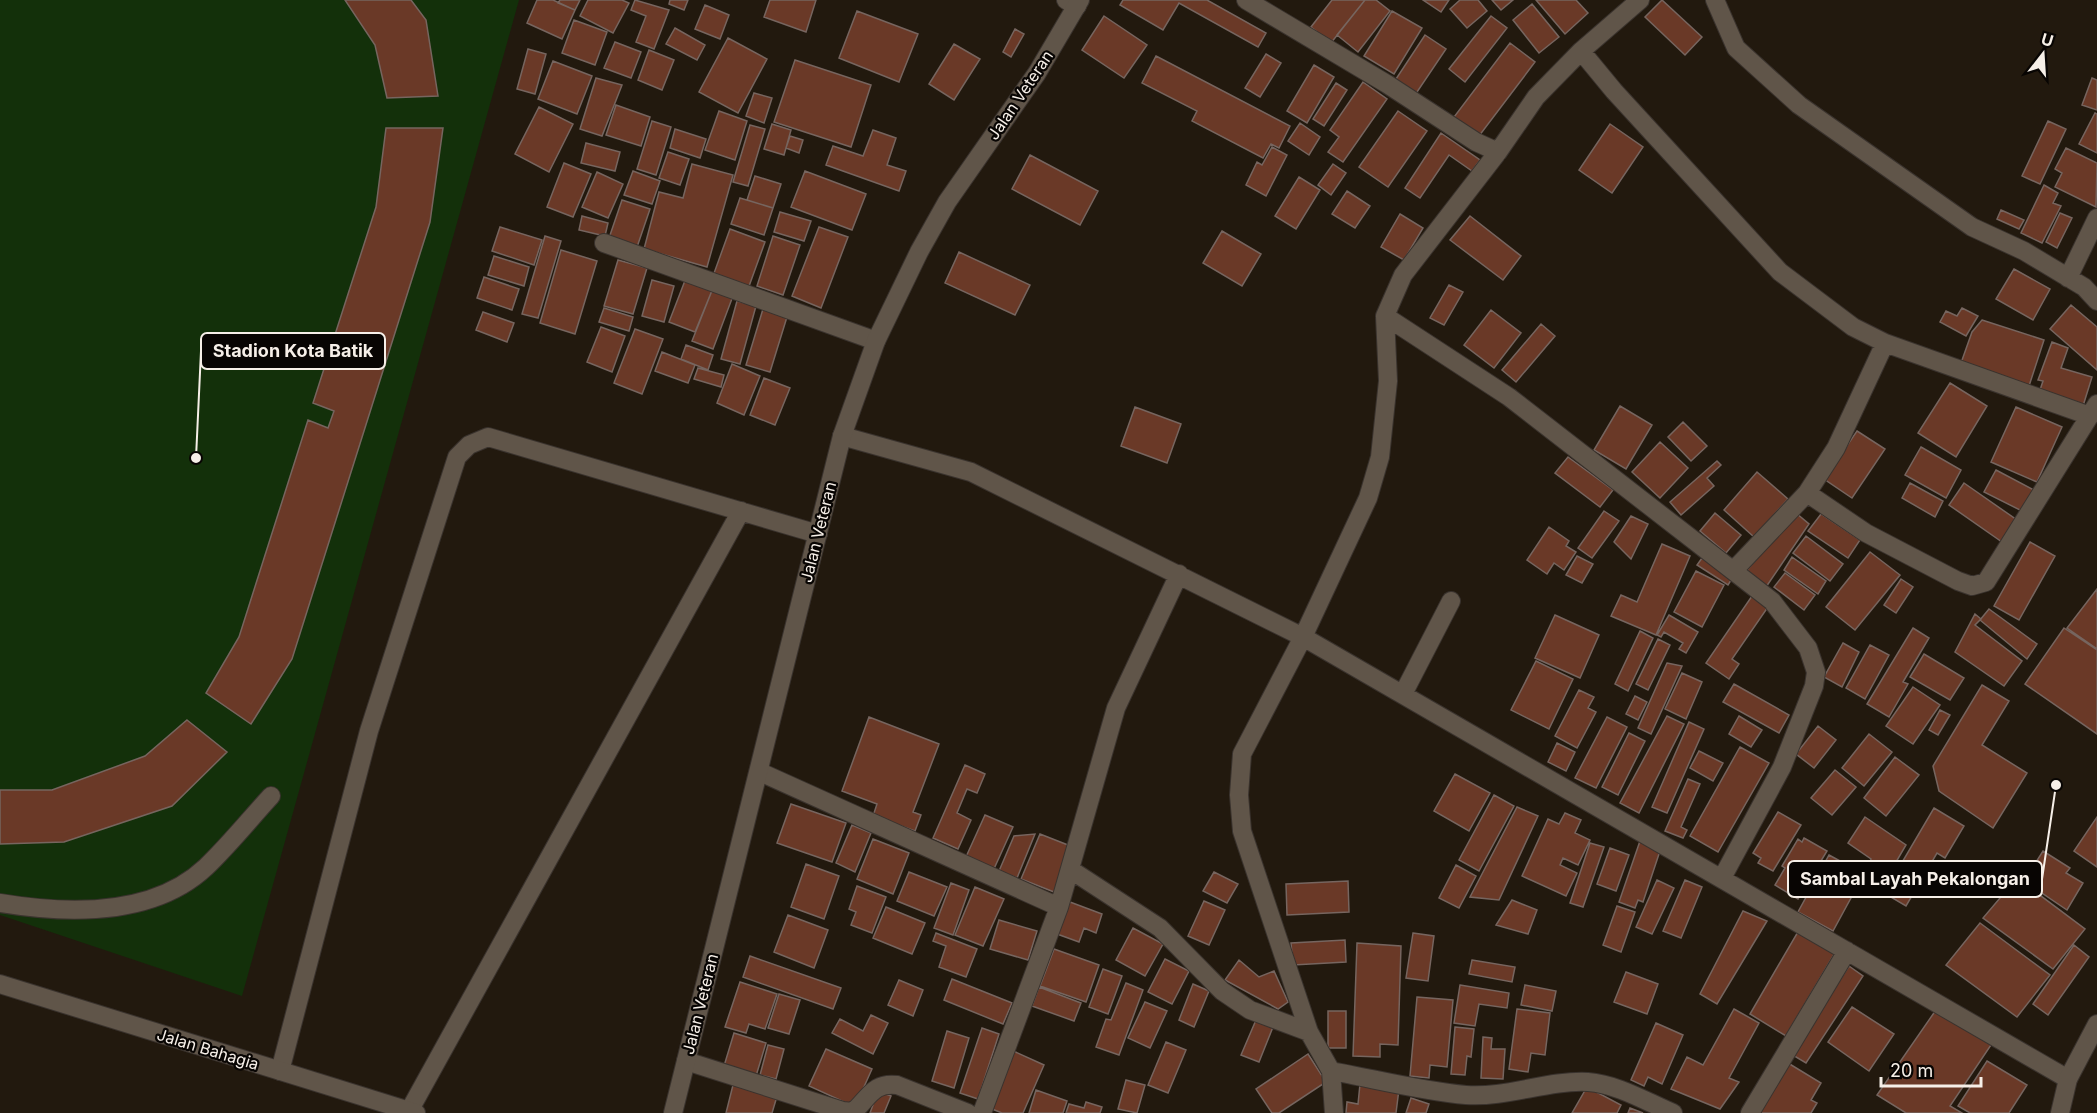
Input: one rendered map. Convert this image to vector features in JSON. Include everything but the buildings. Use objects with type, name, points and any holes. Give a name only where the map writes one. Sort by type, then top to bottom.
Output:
[{"type":"street","points":[[1246,0],[1387,84],[1476,142],[1498,152]]},
{"type":"street","points":[[1334,1113],[1331,1071],[1309,1032],[1242,831],[1239,795],[1242,754],[1303,637],[1368,498],[1380,456],[1388,381],[1385,316],[1402,275],[1498,152],[1536,97],[1581,51],[1640,0]]},
{"type":"street","points":[[1715,0],[1736,48],[1799,105],[1972,226],[2024,251],[2084,288],[2097,301]]},
{"type":"street","name":"Jalan Veteran","points":[[673,1113],[760,772],[842,436],[876,341],[947,202],[1037,73],[1074,2]]},
{"type":"street","points":[[1581,51],[1614,91],[1780,272],[1853,327],[1885,343],[2094,410],[1992,576],[1981,584],[1966,585],[1948,576],[1866,533],[1807,493]]},
{"type":"street","points":[[2068,278],[2097,218]]},
{"type":"street","points":[[604,243],[876,341]]},
{"type":"street","points":[[1385,316],[1509,397],[1734,570],[1772,601],[1808,648],[1816,672],[1814,686],[1782,767],[1722,878]]},
{"type":"street","points":[[1734,570],[1807,493],[1836,448],[1885,343]]},
{"type":"street","points":[[842,436],[971,472],[1303,637],[2068,1079]]},
{"type":"street","points":[[279,1071],[369,731],[457,457],[469,445],[488,437],[818,534]]},
{"type":"street","points":[[411,1112],[741,511]]},
{"type":"street","points":[[982,1113],[1059,907],[1116,708],[1179,574]]},
{"type":"street","points":[[1403,694],[1451,601]]},
{"type":"street","points":[[760,772],[1059,907]]},
{"type":"street","points":[[0,903],[33,908],[108,907],[154,900],[204,869],[271,796]]},
{"type":"street","points":[[1071,870],[1160,928],[1222,991],[1250,1010],[1309,1032]]},
{"type":"street","points":[[1750,1113],[1847,951]]},
{"type":"street","name":"Jalan Bahagia","points":[[0,984],[411,1112]]},
{"type":"street","points":[[2060,1113],[2068,1079],[2097,1024]]},
{"type":"street","points":[[686,1062],[843,1111],[854,1112],[868,1094],[885,1083],[897,1085],[968,1113]]},
{"type":"street","points":[[1331,1071],[1466,1095],[1507,1094],[1560,1084],[1588,1082],[1608,1086],[1673,1113]]},
{"type":"green space","points":[[0,0],[519,0],[242,996],[0,915]]},
{"type":"place","name":"Stadion Kota Batik","points":[[196,458]]},
{"type":"place","name":"Sambal Layah Pekalongan","points":[[2056,785]]}]
